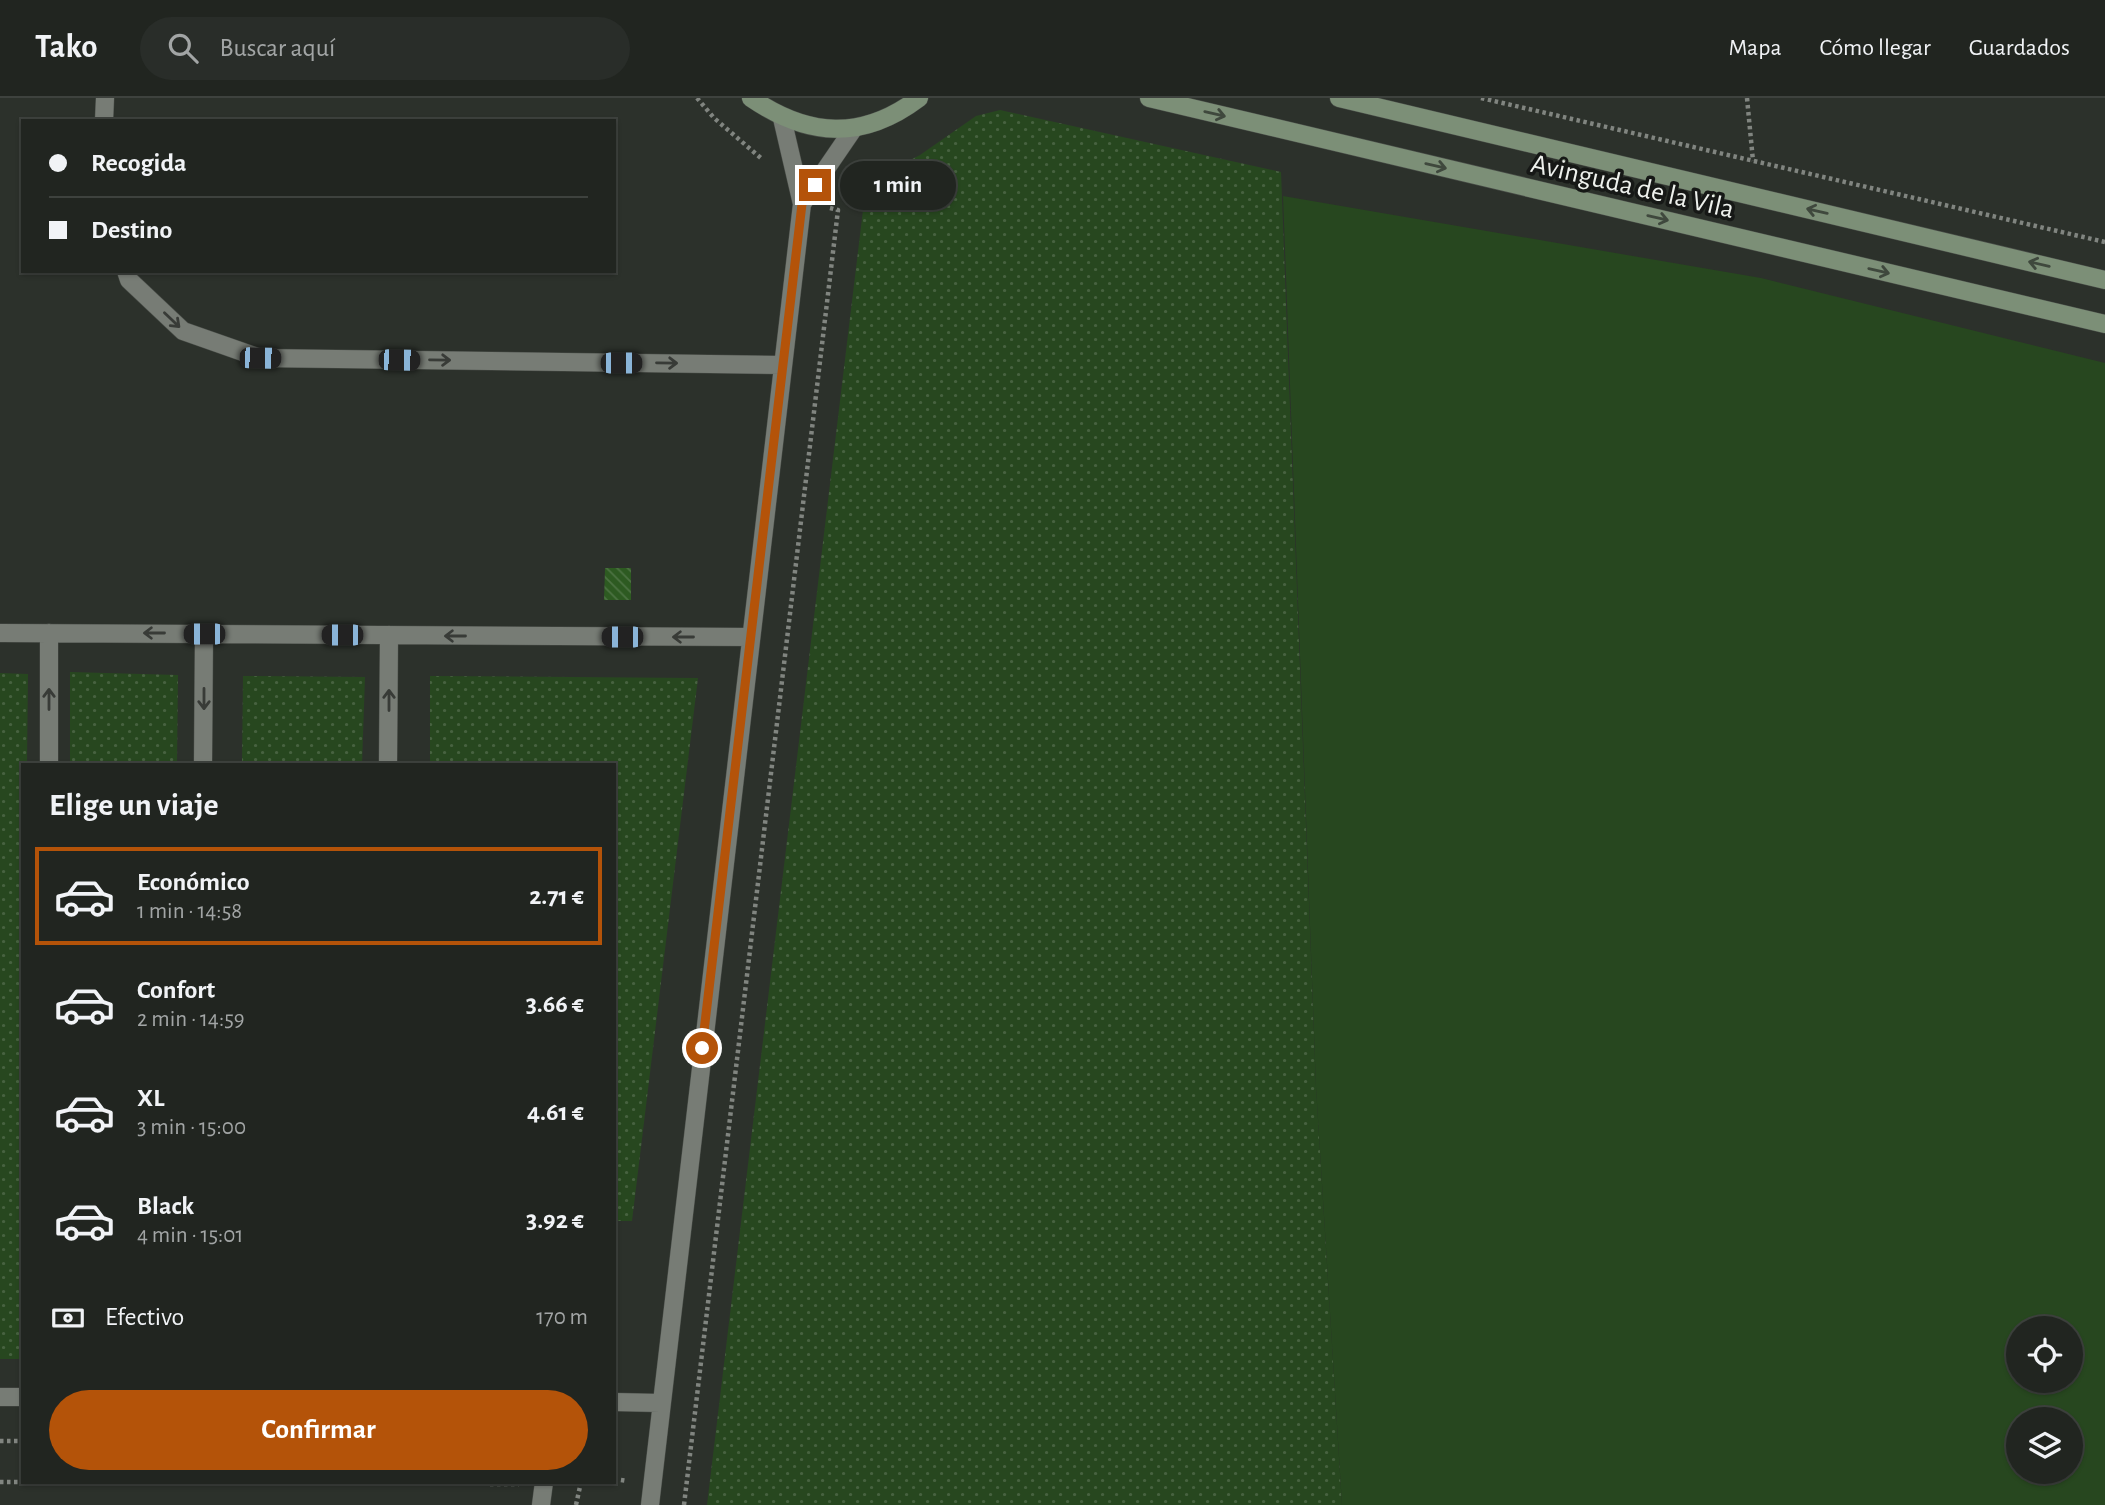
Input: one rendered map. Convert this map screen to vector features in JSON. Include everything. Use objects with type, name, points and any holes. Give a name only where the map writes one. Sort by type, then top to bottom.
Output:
[{"type":"street","points":[[104,98],[104,119]]},
{"type":"street","points":[[751,98],[782,118],[817,128],[854,128],[880,121],[903,110],[919,98]]},
{"type":"street","name":"Avinguda de la Vila","points":[[1149,98],[2105,324]]},
{"type":"street","name":"Avinguda de la Vila","points":[[1339,98],[2105,280]]},
{"type":"street","points":[[650,1505],[802,204],[782,118]]},
{"type":"street","points":[[802,204],[854,128]]},
{"type":"street","points":[[127,273],[129,279],[183,331],[260,358],[783,365]]},
{"type":"street","points":[[0,633],[751,637]]},
{"type":"street","points":[[48,763],[49,633]]},
{"type":"street","points":[[203,763],[204,634]]},
{"type":"street","points":[[388,763],[389,635]]},
{"type":"street","points":[[0,1397],[21,1397]]},
{"type":"street","points":[[616,1402],[660,1403]]},
{"type":"street","points":[[541,1505],[544,1484]]},
{"type":"path","points":[[1481,98],[2105,242]]},
{"type":"path","points":[[1747,98],[1753,161]]},
{"type":"path","points":[[0,1441],[21,1441]]},
{"type":"path","points":[[0,1482],[21,1482]]},
{"type":"path","points":[[544,1484],[580,1485],[576,1505]]},
{"type":"green space","points":[[1000,110],[1281,172],[1316,1087],[1342,1505],[707,1505],[863,210],[868,188],[876,173],[899,166],[920,155],[976,116]]},
{"type":"green space","points":[[1283,196],[1761,278],[2105,363],[2105,1505],[1342,1505],[1316,1087]]},
{"type":"green space","points":[[70,672],[178,675],[177,763],[70,763]]},
{"type":"green space","points":[[0,673],[28,674],[27,763],[21,763],[21,1359],[0,1359]]},
{"type":"green space","points":[[243,676],[365,677],[362,763],[242,763]]},
{"type":"green space","points":[[430,676],[698,678],[632,1221],[616,1221],[616,763],[430,763]]},
{"type":"building","points":[[605,568],[631,568],[631,600],[604,600]]},
{"type":"route","points":[[702,1048],[802,204],[815,185]]}]
